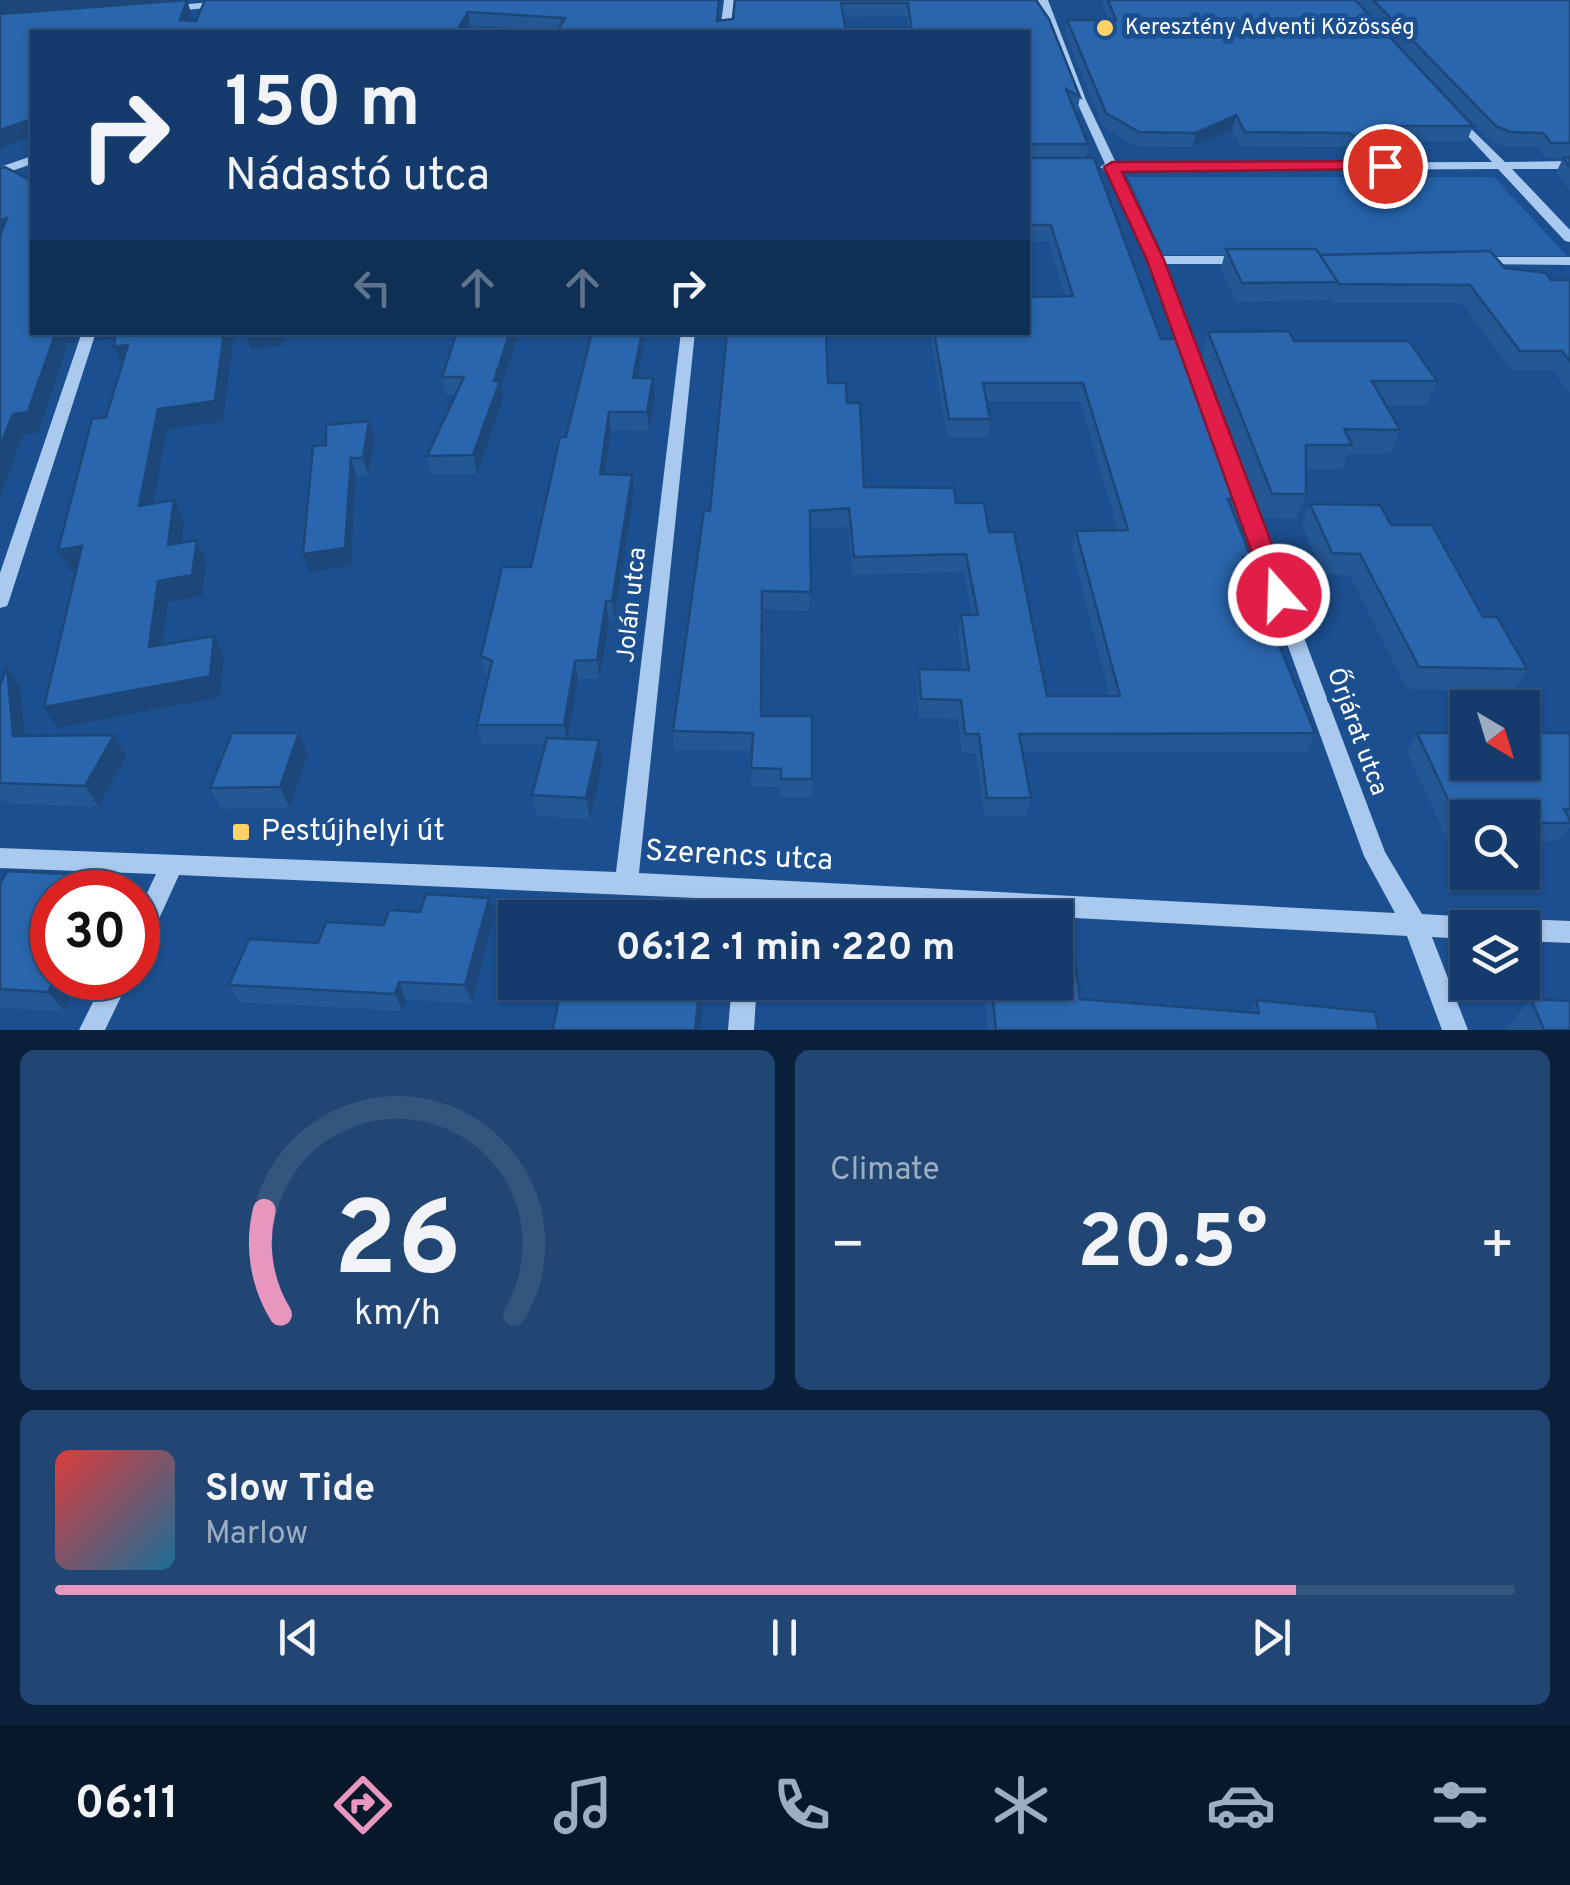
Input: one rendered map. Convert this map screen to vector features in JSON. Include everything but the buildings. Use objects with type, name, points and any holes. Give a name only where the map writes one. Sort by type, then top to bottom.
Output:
[{"type":"street","points":[[724,30],[729,0]]},
{"type":"street","name":"Őrjárat utca","points":[[1044,0],[1104,167],[1156,260],[1375,856],[1415,925],[1455,1030]]},
{"type":"street","points":[[198,19],[204,3]]},
{"type":"street","points":[[157,9],[241,3]]},
{"type":"street","points":[[1450,110],[1570,238]]},
{"type":"street","points":[[2,170],[30,161]]},
{"type":"street","points":[[1104,167],[1570,165]]},
{"type":"street","points":[[2,170],[18,178]]},
{"type":"street","points":[[1156,260],[1254,260]]},
{"type":"street","points":[[1452,261],[1570,262]]},
{"type":"street","points":[[0,602],[88,335]]},
{"type":"street","name":"Jolán utca","points":[[626,883],[688,335]]},
{"type":"street","name":"Szerencs utca","points":[[0,858],[626,883],[1450,927]]},
{"type":"street","points":[[160,891],[172,866]]},
{"type":"street","points":[[752,900],[753,892]]},
{"type":"street","points":[[1540,931],[1570,932]]},
{"type":"street","points":[[92,1030],[107,1000]]},
{"type":"street","points":[[741,1030],[744,1000]]},
{"type":"shaded area","points":[[1128,177],[1494,177],[1567,256],[1163,255]]},
{"type":"place","name":"Keresztény Adventi Közösség","points":[[1105,28]]},
{"type":"place","name":"Pestújhelyi út","points":[[241,832]]},
{"type":"route","points":[[1279,595],[1156,260],[1112,167],[1385,166]]}]
